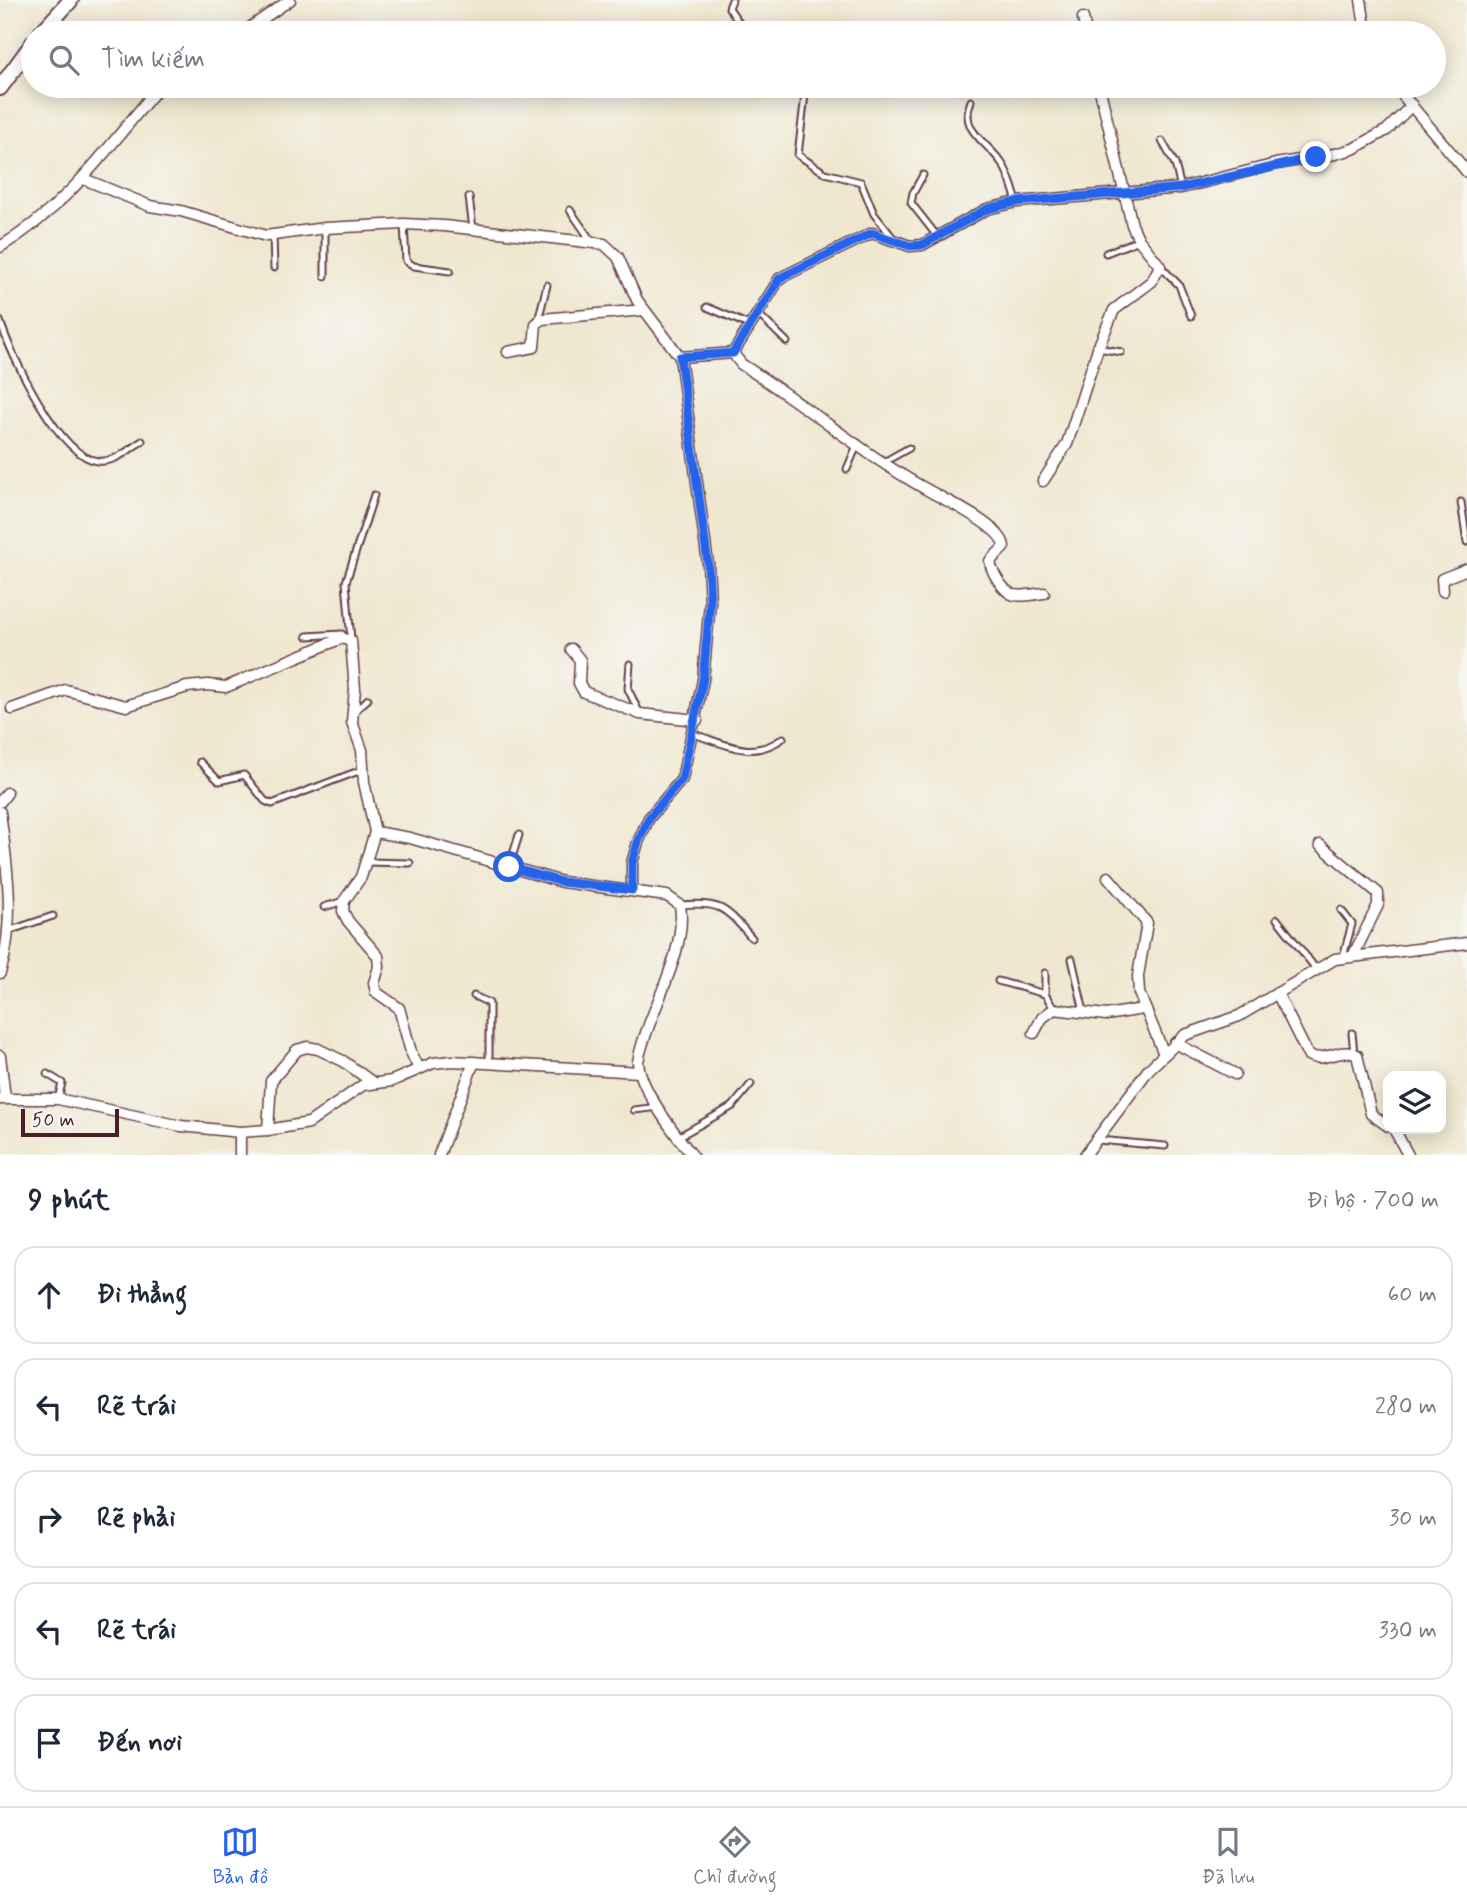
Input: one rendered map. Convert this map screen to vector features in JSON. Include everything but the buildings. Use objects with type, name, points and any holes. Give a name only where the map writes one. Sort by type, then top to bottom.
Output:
[{"type":"street","points":[[52,21],[71,0]]},
{"type":"street","points":[[260,21],[290,0]]},
{"type":"street","points":[[1361,0],[1364,21]]},
{"type":"street","points":[[0,88],[21,59]]},
{"type":"street","points":[[0,247],[59,205],[84,179],[149,98]]},
{"type":"street","points":[[1043,481],[1067,444],[1098,348],[1114,310],[1152,281],[1160,266],[1139,240],[1123,192],[1102,98]]},
{"type":"street","points":[[1406,98],[1467,172]]},
{"type":"street","points":[[733,353],[774,285],[789,271],[872,233],[897,242],[922,245],[939,238],[987,209],[1017,202],[1181,188],[1353,149],[1387,130],[1412,105]]},
{"type":"street","points":[[84,179],[150,206],[181,211],[259,235],[404,224],[592,242],[604,244],[618,257],[644,310],[680,357],[708,564],[710,602],[696,720],[679,786],[649,818],[638,842],[632,863],[632,890]]},
{"type":"street","points":[[508,352],[534,347],[538,321],[644,310]]},
{"type":"street","points":[[680,357],[733,353]]},
{"type":"street","points":[[733,353],[741,364],[884,462],[1000,535],[1004,547],[990,561],[991,569],[1008,591],[1014,595],[1044,593]]},
{"type":"street","points":[[1443,591],[1442,579],[1467,569]]},
{"type":"street","points":[[12,709],[66,690],[126,706],[137,705],[187,687],[226,687],[350,637],[355,689],[352,714],[364,769],[371,826],[375,832],[411,838],[562,882],[667,896],[680,905],[681,920],[671,969],[640,1053],[639,1072],[659,1108],[692,1155]]},
{"type":"street","points":[[571,649],[580,660],[579,684],[584,692],[640,714],[696,720]]},
{"type":"street","points":[[0,802],[7,793]]},
{"type":"street","points":[[0,812],[4,905],[8,931],[8,945],[0,973]]},
{"type":"street","points":[[375,832],[361,877],[344,901],[343,911],[348,921],[379,956],[374,983],[376,992],[399,1008],[411,1052],[419,1069]]},
{"type":"street","points":[[1320,845],[1378,893],[1378,905],[1348,956]]},
{"type":"street","points":[[1108,877],[1147,926],[1138,976],[1143,1009],[1164,1054]]},
{"type":"street","points":[[1086,1155],[1149,1069],[1175,1043],[1192,1032],[1239,1016],[1316,969],[1348,956],[1467,943]]},
{"type":"street","points":[[1277,993],[1308,1055],[1317,1058],[1354,1053],[1360,1060],[1371,1114],[1383,1122]]},
{"type":"street","points":[[1034,1033],[1042,1018],[1054,1009],[1106,1015],[1143,1009]]},
{"type":"street","points":[[1175,1043],[1234,1074]]},
{"type":"street","points":[[268,1130],[271,1081],[297,1051],[306,1047],[317,1049],[343,1061],[372,1082]]},
{"type":"street","points":[[0,1056],[2,1098],[58,1099],[143,1120],[240,1132],[309,1123],[355,1090],[372,1082],[392,1080],[442,1062],[639,1072]]},
{"type":"street","points":[[439,1155],[474,1062]]},
{"type":"street","points":[[240,1132],[240,1155]]},
{"type":"street","points":[[1397,1134],[1408,1154]]},
{"type":"lane","points":[[732,0],[729,8],[738,21]]},
{"type":"lane","points":[[805,98],[798,155],[825,173],[861,182],[874,214],[897,242]]},
{"type":"lane","points":[[971,101],[967,111],[967,124],[1002,163],[1017,202]]},
{"type":"lane","points":[[1162,141],[1171,154],[1181,188]]},
{"type":"lane","points":[[923,175],[913,193],[911,203],[939,238]]},
{"type":"lane","points":[[469,197],[473,229]]},
{"type":"lane","points":[[569,210],[592,242]]},
{"type":"lane","points":[[404,224],[406,261],[414,266],[450,271]]},
{"type":"lane","points":[[325,276],[326,228]]},
{"type":"lane","points":[[273,236],[274,268]]},
{"type":"lane","points":[[1106,253],[1139,240]]},
{"type":"lane","points":[[1160,266],[1180,285],[1191,316]]},
{"type":"lane","points":[[538,321],[547,285]]},
{"type":"lane","points":[[707,307],[750,326]]},
{"type":"lane","points":[[757,313],[787,342]]},
{"type":"lane","points":[[0,321],[42,408],[70,443],[86,457],[99,461],[112,460],[142,441]]},
{"type":"lane","points":[[1098,348],[1121,352]]},
{"type":"lane","points":[[847,469],[858,443]]},
{"type":"lane","points":[[884,462],[909,447]]},
{"type":"lane","points":[[307,636],[350,637],[346,582],[374,495]]},
{"type":"lane","points":[[1461,502],[1467,542]]},
{"type":"lane","points":[[630,664],[628,689],[640,714]]},
{"type":"lane","points":[[352,714],[368,699]]},
{"type":"lane","points":[[693,734],[754,751],[769,748],[783,738]]},
{"type":"lane","points":[[200,762],[219,780],[244,775],[265,801],[272,804],[364,769]]},
{"type":"lane","points":[[509,867],[519,835]]},
{"type":"lane","points":[[366,862],[411,863]]},
{"type":"lane","points":[[324,906],[344,901]]},
{"type":"lane","points":[[680,905],[710,903],[721,906],[752,938]]},
{"type":"lane","points":[[1341,910],[1352,924],[1348,956]]},
{"type":"lane","points":[[8,931],[53,916]]},
{"type":"lane","points":[[1277,919],[1316,969]]},
{"type":"lane","points":[[1072,959],[1084,1012]]},
{"type":"lane","points":[[1045,973],[1045,994],[1054,1009]]},
{"type":"lane","points":[[998,981],[1045,994]]},
{"type":"lane","points":[[474,996],[489,1003],[489,1063]]},
{"type":"lane","points":[[1352,1033],[1354,1053]]},
{"type":"lane","points":[[47,1074],[62,1083],[58,1099]]},
{"type":"lane","points":[[678,1137],[733,1106],[751,1084]]},
{"type":"lane","points":[[634,1110],[659,1108]]},
{"type":"lane","points":[[1098,1140],[1165,1146]]},
{"type":"route","points":[[509,867],[586,887],[632,890],[633,854],[638,842],[649,818],[679,786],[682,779],[703,680],[710,602],[708,564],[680,357],[733,353],[780,278],[789,271],[872,233],[879,233],[910,246],[922,245],[939,238],[987,209],[1017,202],[1181,188],[1276,164],[1316,157]]}]
